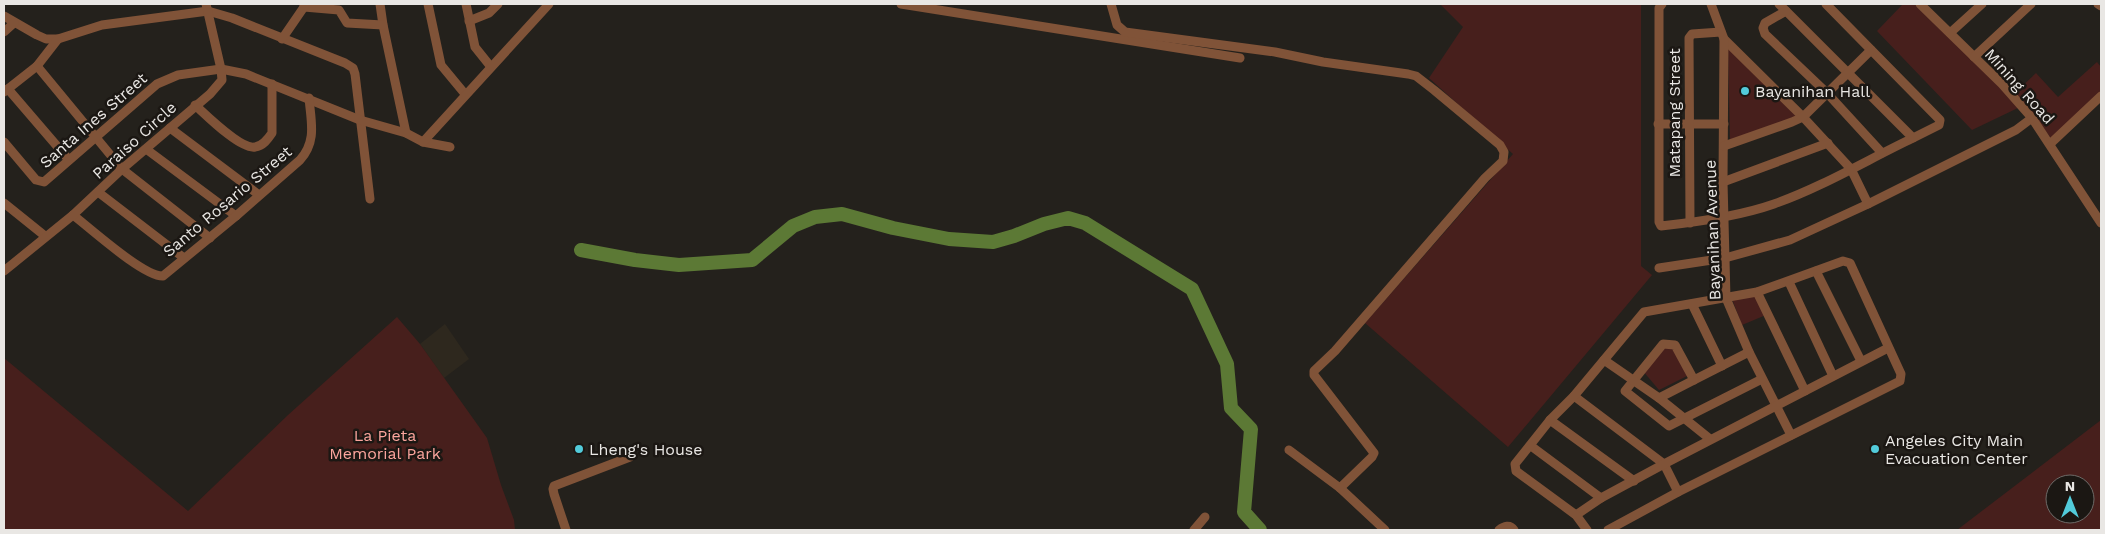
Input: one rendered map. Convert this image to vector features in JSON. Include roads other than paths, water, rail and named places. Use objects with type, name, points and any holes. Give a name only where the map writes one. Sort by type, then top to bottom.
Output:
[{"type":"street","points":[[380,4],[406,133]]},
{"type":"street","points":[[428,4],[441,65],[466,94]]},
{"type":"street","points":[[466,4],[475,47],[491,66]]},
{"type":"street","points":[[469,21],[489,13],[498,4]]},
{"type":"street","points":[[423,142],[549,4]]},
{"type":"street","points":[[901,4],[1240,58]]},
{"type":"street","points":[[1111,4],[1117,25],[1125,32],[1275,52],[1323,62],[1396,71],[1416,76],[1500,146],[1504,152],[1503,161],[1485,178],[1335,352],[1314,372],[1314,375],[1374,453],[1340,488]]},
{"type":"street","points":[[1662,4],[1659,8],[1658,124],[1658,222],[1661,226],[1690,223],[1774,204],[1851,169],[1939,125],[1940,120],[1826,4]]},
{"type":"street","points":[[1711,4],[1722,36],[1803,116],[1851,169],[1868,204]]},
{"type":"street","name":"Mining Road","points":[[1920,4],[2032,118],[2101,223]]},
{"type":"street","points":[[1950,33],[1982,4]]},
{"type":"street","points":[[1974,57],[2031,4]]},
{"type":"street","points":[[282,39],[304,6],[339,7],[348,24],[383,25]]},
{"type":"street","points":[[1882,153],[1827,93],[1765,34],[1764,23],[1783,7],[1913,138]]},
{"type":"street","points":[[207,8],[222,69]]},
{"type":"street","points":[[4,16],[46,39],[58,39],[102,25],[207,8],[345,63],[353,68],[355,74],[370,199]]},
{"type":"street","points":[[4,32],[14,23]]},
{"type":"street","points":[[1111,37],[1117,25]]},
{"type":"street","name":"Matapang Street","points":[[1690,223],[1690,35],[1722,36]]},
{"type":"street","name":"Bayanihan Avenue","points":[[1722,36],[1724,124],[1723,216],[1726,298],[1749,352],[1791,435]]},
{"type":"street","points":[[58,39],[37,66],[6,91],[69,160]]},
{"type":"street","points":[[1724,146],[1792,122],[1803,116],[1871,50]]},
{"type":"street","points":[[37,66],[122,169],[210,238]]},
{"type":"street","name":"Santa Ines Street","points":[[4,142],[39,182],[44,182],[165,79],[178,75],[222,69],[246,74],[360,120],[406,133],[423,142],[450,147]]},
{"type":"street","name":"Paraiso Circle","points":[[6,266],[73,215],[122,169],[210,94],[222,80],[222,69]]},
{"type":"street","points":[[195,105],[240,143],[254,148],[261,145],[272,133],[272,84]]},
{"type":"street","points":[[2050,144],[2101,96]]},
{"type":"street","name":"Santo Rosario Street","points":[[73,215],[140,267],[156,276],[163,276],[236,216],[309,150],[311,132],[309,98]]},
{"type":"street","points":[[1659,268],[1725,258],[1790,240],[1868,204],[2016,130],[2032,118]]},
{"type":"street","points":[[1658,124],[1724,124]]},
{"type":"street","points":[[170,128],[259,195]]},
{"type":"street","points":[[1723,182],[1828,143]]},
{"type":"street","points":[[146,149],[236,216]]},
{"type":"street","points":[[98,192],[184,258]]},
{"type":"street","points":[[4,203],[45,236]]},
{"type":"street","points":[[1586,530],[1576,515],[1516,471],[1516,464],[1550,420],[1574,396],[1644,312],[1757,292],[1843,261],[1850,263],[1901,374],[1900,381],[1678,492],[1608,530]]},
{"type":"street","points":[[1816,272],[1861,361]]},
{"type":"street","points":[[1788,282],[1833,376]]},
{"type":"street","points":[[1757,292],[1805,391]]},
{"type":"street","points":[[1692,304],[1722,366]]},
{"type":"street","points":[[1694,380],[1675,345],[1663,344],[1625,389],[1626,393],[1667,425],[1671,426],[1762,379]]},
{"type":"street","points":[[1576,515],[1601,498],[1710,439],[1888,348]]},
{"type":"street","points":[[1659,398],[1749,352]]},
{"type":"street","points":[[1604,360],[1659,398],[1710,439]]},
{"type":"street","points":[[1574,396],[1664,464],[1678,492]]},
{"type":"street","points":[[1550,420],[1634,481]]},
{"type":"street","points":[[1531,446],[1601,498]]},
{"type":"street","points":[[1289,450],[1340,488],[1385,530]]},
{"type":"street","points":[[566,530],[554,494],[554,486],[630,457]]},
{"type":"street","points":[[1194,530],[1204,517]]},
{"type":"street","points":[[1499,530],[1506,526],[1510,526],[1514,530]]},
{"type":"waterway","points":[[581,250],[635,260],[679,265],[752,260],[793,226],[815,217],[842,214],[893,228],[949,239],[993,242],[1044,224],[1068,218],[1085,223],[1192,289],[1227,364],[1231,408],[1251,429],[1244,512],[1260,530]]},
{"type":"place","name":"Bayanihan Hall","points":[[1745,91]]},
{"type":"place","name":"Lheng's House","points":[[579,449]]},
{"type":"place","name":"Angeles City Main Evacuation Center","points":[[1875,449]]},
{"type":"park label","name":"La Pieta Memorial Park","points":[[385,444]]}]
